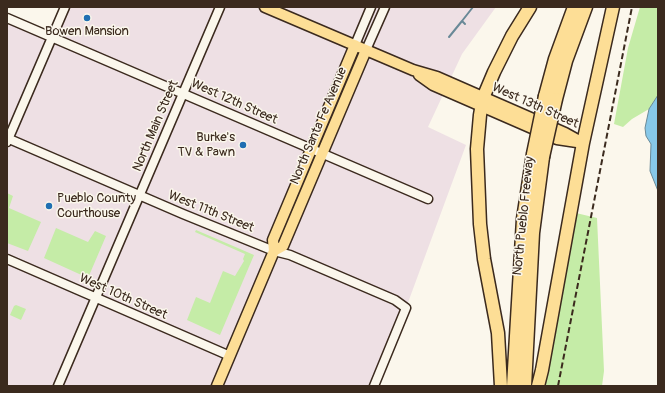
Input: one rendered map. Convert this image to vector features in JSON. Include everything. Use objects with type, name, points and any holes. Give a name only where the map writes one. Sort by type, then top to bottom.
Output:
[{"type":"highway","points":[[501,386],[498,333],[484,259],[480,224],[477,149],[482,102],[512,36],[530,7]]},
{"type":"highway","name":"North Pueblo Freeway","points":[[513,386],[523,219],[550,98],[556,59],[574,7]]},
{"type":"highway","name":"North Pueblo Freeway","points":[[550,98],[566,61],[586,7]]},
{"type":"highway","points":[[538,386],[583,143],[612,7]]},
{"type":"highway","name":"North Pueblo Freeway","points":[[525,386],[538,155]]},
{"type":"main road","name":"West 13th Street","points":[[266,7],[413,70],[437,77],[482,102],[565,133],[583,143]]},
{"type":"main road","name":"North Santa Fe Avenue","points":[[217,386],[274,251],[272,240],[355,45]]},
{"type":"main road","name":"North Santa Fe Avenue","points":[[274,251],[283,246],[366,50]]},
{"type":"street","points":[[8,140],[65,7]]},
{"type":"street","name":"North Main Street","points":[[58,386],[220,7]]},
{"type":"street","name":"North Santa Fe Avenue","points":[[355,45],[371,7]]},
{"type":"street","name":"North Santa Fe Avenue","points":[[366,50],[385,7]]},
{"type":"street","name":"West 12th Street","points":[[7,18],[428,199]]},
{"type":"street","name":"West 11th Street","points":[[8,140],[274,251],[296,257],[395,300],[406,308],[374,386]]},
{"type":"street","name":"West 10th Street","points":[[7,259],[230,356]]},
{"type":"shaded area","points":[[65,7],[496,7],[462,54],[428,127],[466,145],[406,308],[374,386],[7,386],[7,18],[52,38]]},
{"type":"green space","points":[[640,7],[658,7],[658,95],[649,109],[632,119],[623,127],[614,124],[628,48]]},
{"type":"green space","points":[[7,193],[13,196],[9,208],[41,222],[28,251],[7,243]]},
{"type":"green space","points":[[576,213],[597,218],[604,371],[602,386],[544,386]]},
{"type":"green space","points":[[56,228],[88,242],[95,231],[106,236],[88,278],[44,258]]},
{"type":"green space","points":[[196,230],[254,255],[220,335],[187,320],[196,297],[210,303],[223,271],[235,276],[244,261],[243,259],[245,254],[195,232]]},
{"type":"green space","points":[[16,305],[26,309],[21,320],[10,315],[14,306]]},
{"type":"water","points":[[658,95],[658,191],[650,171],[651,144],[646,136],[645,128],[649,109]]},
{"type":"waterway","points":[[465,24],[462,21],[473,7]]},
{"type":"waterway","points":[[449,37],[462,21]]},
{"type":"railway","points":[[558,386],[632,7]]},
{"type":"place","name":"Bowen Mansion","points":[[87,18]]},
{"type":"place","name":"Burke's TV & Pawn","points":[[243,145]]},
{"type":"place","name":"Pueblo County Courthouse","points":[[49,206]]}]
